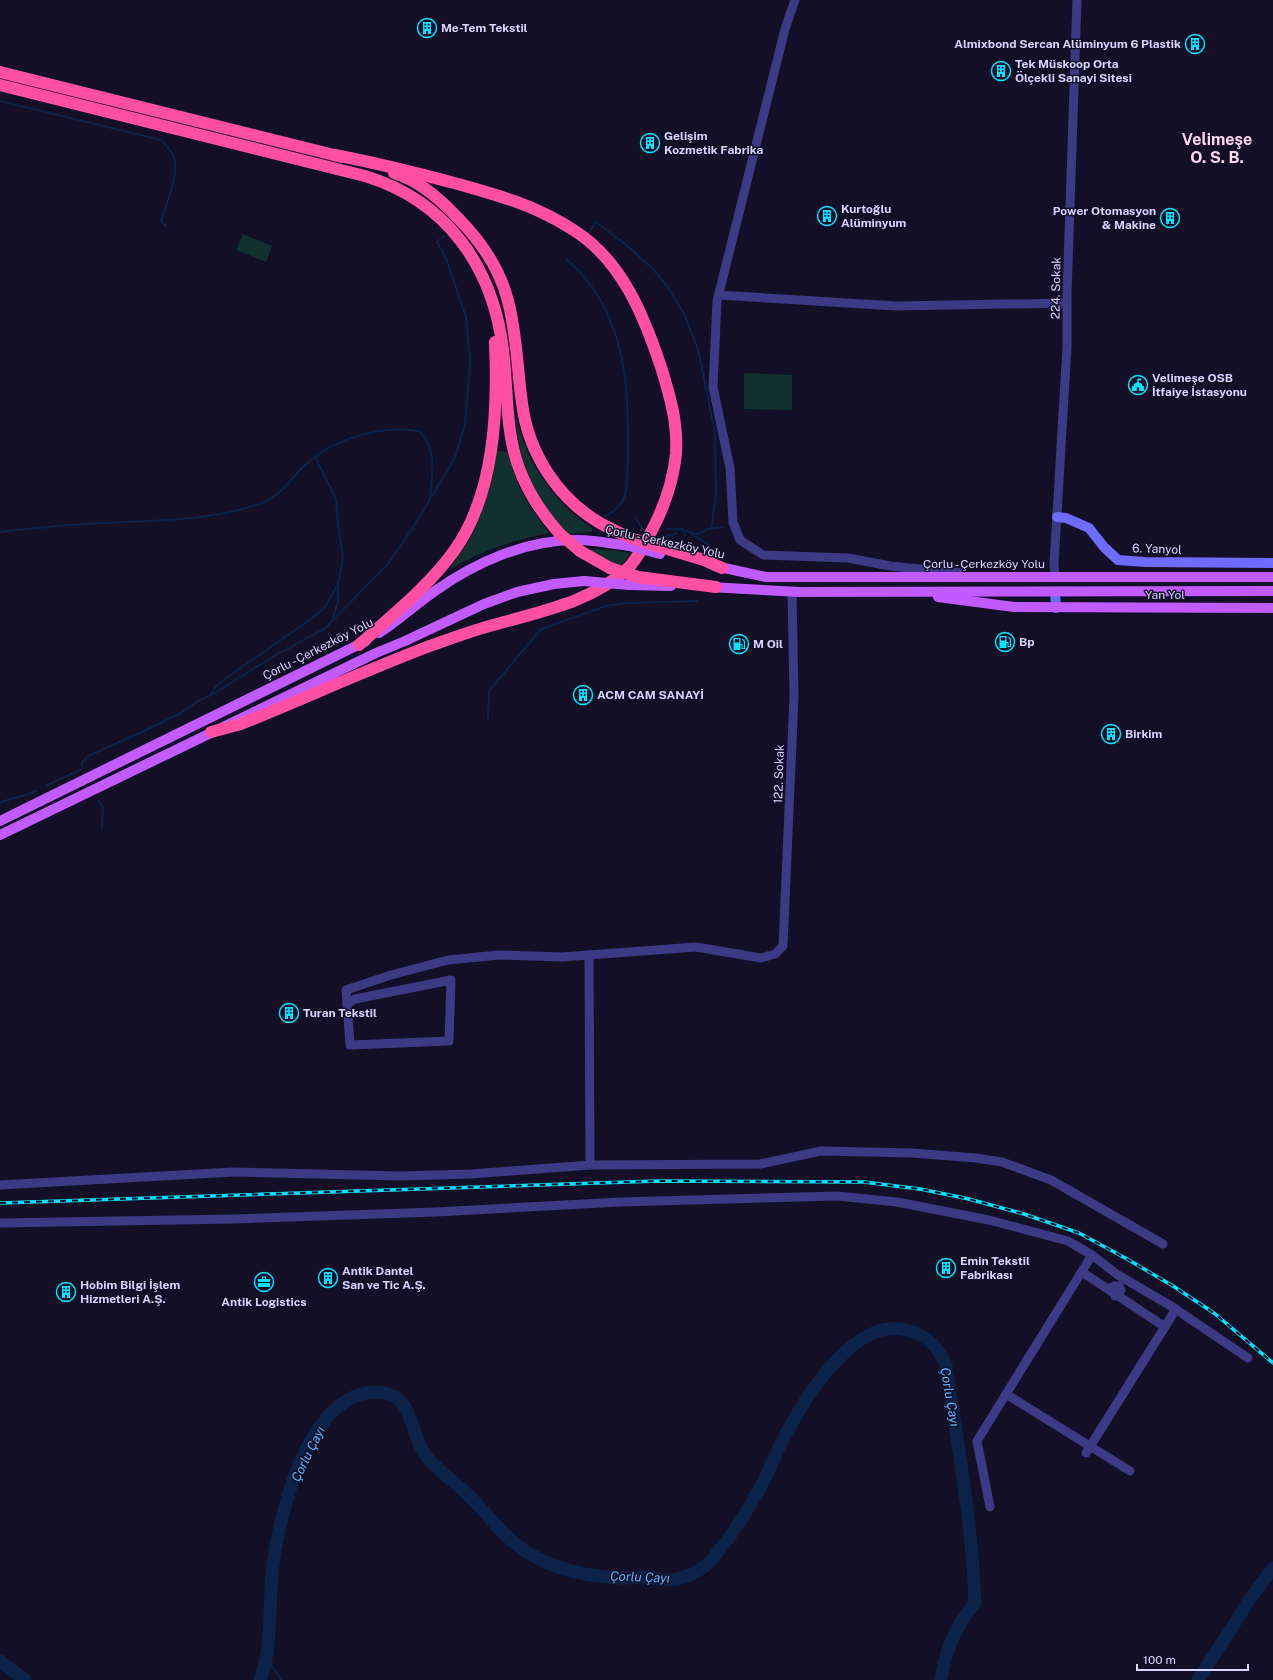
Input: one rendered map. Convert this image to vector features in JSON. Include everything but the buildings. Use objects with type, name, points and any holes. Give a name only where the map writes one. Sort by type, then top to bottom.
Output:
[{"type":"highway","points":[[0,72],[335,155],[400,175],[416,184],[449,209],[474,237],[493,264],[508,299],[515,336],[522,404],[526,427],[536,454],[550,477],[566,496],[585,513],[600,524],[633,543],[704,560],[722,568]]},
{"type":"highway","points":[[0,85],[365,176],[396,187],[426,206],[440,218],[469,251],[481,271],[497,315],[503,350],[512,437],[518,466],[536,503],[560,534],[580,551],[633,581],[716,587]]},
{"type":"highway","points":[[212,138],[216,125]]},
{"type":"highway","points":[[211,732],[247,721],[427,648],[485,627],[559,606],[594,592],[629,567],[661,512],[673,477],[676,452],[676,424],[670,397],[654,347],[642,314],[632,295],[618,274],[592,245],[579,233],[558,220],[522,202],[377,163],[335,155]]},
{"type":"highway","points":[[359,645],[411,598],[437,572],[462,539],[478,504],[491,456],[494,432],[496,350],[495,331],[481,271]]},
{"type":"main road","name":"6. Yanyol","points":[[1057,517],[1066,518],[1089,528],[1118,560],[1145,562],[1273,563]]},
{"type":"main road","name":"Çorlu - Çerkezköy Yolu","points":[[0,820],[359,645],[395,622],[454,578],[478,564],[503,555],[555,541],[577,540],[633,543]]},
{"type":"main road","name":"Çorlu - Çerkezköy Yolu","points":[[722,568],[766,577],[1273,577]]},
{"type":"main road","points":[[1055,577],[1056,608]]},
{"type":"main road","points":[[0,835],[376,653],[412,638],[484,604],[525,590],[554,584],[584,581],[633,581]]},
{"type":"main road","points":[[716,587],[792,592],[1273,590]]},
{"type":"main road","name":"Yan Yol","points":[[911,591],[979,603],[1014,607],[1273,608]]},
{"type":"street","points":[[795,0],[785,29],[717,301],[713,387],[730,468],[733,522],[740,540],[763,555],[848,558],[890,566],[990,576]]},
{"type":"street","name":"224. Sokak","points":[[1055,577],[1054,564],[1067,347],[1067,303],[1077,0]]},
{"type":"street","points":[[719,295],[896,306],[1067,303]]},
{"type":"street","name":"122. Sokak","points":[[589,955],[696,947],[761,958],[775,954],[783,946],[794,697],[792,592]]},
{"type":"street","points":[[347,1004],[355,1000],[452,980],[449,1041],[350,1045],[347,1004],[346,990],[391,975],[448,960],[499,955],[562,957],[589,955],[590,1165]]},
{"type":"street","points":[[0,1185],[234,1172],[400,1176],[471,1174],[590,1165],[760,1164],[821,1151],[912,1153],[1002,1162],[1051,1180],[1163,1244]]},
{"type":"street","points":[[0,1223],[234,1219],[436,1212],[620,1202],[837,1196],[897,1202],[989,1220],[1068,1241],[1092,1255],[1118,1275],[1176,1309],[1248,1358]]},
{"type":"street","points":[[990,1508],[977,1441],[1092,1255]]},
{"type":"street","points":[[1082,1272],[1108,1288],[1119,1286],[1119,1294],[1115,1296],[1165,1327]]},
{"type":"street","points":[[1088,1449],[1176,1309]]},
{"type":"street","points":[[1006,1394],[1088,1449],[1130,1471]]},
{"type":"green space","points":[[243,234],[272,246],[266,262],[236,250]]},
{"type":"green space","points":[[744,373],[792,375],[792,410],[744,409]]},
{"type":"green space","points":[[515,420],[517,420],[528,453],[540,475],[563,504],[592,528],[592,532],[568,534],[547,509],[535,490],[526,471],[520,450]]},
{"type":"green space","points":[[497,451],[507,452],[519,487],[531,508],[549,533],[522,539],[497,547],[473,557],[449,570],[469,540],[476,526],[490,484]]},
{"type":"green space","points":[[599,549],[631,553],[620,567],[590,552],[590,550]]},
{"type":"waterway","points":[[0,101],[161,140],[172,153],[175,162],[172,188],[161,221],[166,226]]},
{"type":"waterway","points":[[588,234],[596,222],[629,247],[654,270],[668,287],[684,314],[698,349],[715,433],[716,494],[711,529]]},
{"type":"waterway","points":[[82,766],[82,763],[88,756],[179,714],[274,656],[324,629],[388,564],[412,529],[455,458],[465,424],[470,359],[466,317],[447,261],[437,242],[444,236]]},
{"type":"waterway","points":[[566,259],[586,279],[602,302],[616,336],[624,370],[628,423],[627,485],[625,495],[621,503],[615,510],[605,516]]},
{"type":"waterway","points":[[0,532],[79,524],[181,519],[238,510],[256,505],[274,496],[281,491],[311,460],[334,445],[348,439],[377,431],[419,431],[425,438],[429,445],[432,463],[430,499]]},
{"type":"waterway","points":[[315,457],[336,499],[343,558],[338,584],[338,601],[332,621]]},
{"type":"waterway","points":[[636,518],[645,533]]},
{"type":"waterway","points":[[682,529],[697,534],[708,529],[723,527]]},
{"type":"waterway","points":[[667,529],[682,529],[685,535]]},
{"type":"waterway","points":[[661,538],[677,533]]},
{"type":"waterway","points":[[691,534],[709,545]]},
{"type":"waterway","points":[[706,543],[711,552],[719,554]]},
{"type":"waterway","points":[[211,694],[217,685],[323,609],[338,584]]},
{"type":"waterway","points":[[488,720],[489,691],[541,629],[606,606],[626,603],[697,601]]},
{"type":"waterway","points":[[47,785],[82,769]]},
{"type":"waterway","points":[[0,803],[36,791]]},
{"type":"waterway","points":[[98,800],[103,808],[102,828]]},
{"type":"waterway","name":"Çorlu Çayı","points":[[260,1680],[267,1655],[272,1573],[275,1550],[288,1496],[298,1467],[311,1441],[326,1418],[345,1402],[367,1393],[383,1393],[395,1397],[403,1404],[422,1450],[429,1460],[466,1493],[505,1534],[521,1548],[534,1556],[562,1568],[591,1575],[620,1578],[648,1577],[672,1580],[693,1574],[705,1566],[721,1548],[759,1490],[782,1441],[795,1418],[819,1381],[834,1363],[851,1347],[869,1335],[887,1329],[906,1330],[926,1338],[940,1353],[946,1366],[968,1514],[975,1603],[962,1621],[952,1639],[945,1659],[941,1680]]},
{"type":"waterway","name":"Çorlu Çayı","points":[[1198,1680],[1250,1599],[1273,1568]]},
{"type":"waterway","points":[[267,1659],[281,1680]]},
{"type":"waterway","name":"Çorlu Çayı","points":[[0,1661],[25,1680]]},
{"type":"railway","points":[[0,1203],[658,1181],[864,1182],[920,1189],[969,1199],[1024,1214],[1079,1233],[1173,1286],[1214,1313],[1273,1363]]},
{"type":"place","name":"Me-Tem Tekstil","points":[[427,28]]},
{"type":"place","name":"Almixbond Sercan Alüminyum 6 Plastik","points":[[1195,44]]},
{"type":"place","name":"Tek Müskoop Orta Ölçekli Sanayi Sitesi","points":[[1001,71]]},
{"type":"place","name":"Gelişim Kozmetik Fabrika","points":[[650,143]]},
{"type":"place","name":"Kurtoğlu Alüminyum","points":[[827,216]]},
{"type":"place","name":"Power Otomasyon & Makine","points":[[1170,218]]},
{"type":"place","name":"Velimeşe OSB İtfaiye İstasyonu","points":[[1138,385]]},
{"type":"place","name":"Bp","points":[[1005,642]]},
{"type":"place","name":"M Oil","points":[[739,644]]},
{"type":"place","name":"ACM CAM SANAYİ","points":[[583,695]]},
{"type":"place","name":"Birkim","points":[[1111,734]]},
{"type":"place","name":"Turan Tekstil","points":[[289,1013]]},
{"type":"place","name":"Emin Tekstil Fabrikası","points":[[946,1268]]},
{"type":"place","name":"Antik Dantel San ve Tic A.Ş.","points":[[328,1278]]},
{"type":"place","name":"Antik Logistics","points":[[264,1282]]},
{"type":"place","name":"Hobim Bilgi İşlem Hizmetleri A.Ş.","points":[[66,1292]]},
{"type":"district","name":"Velimeşe O. S. B.","points":[[1217,148]]}]
